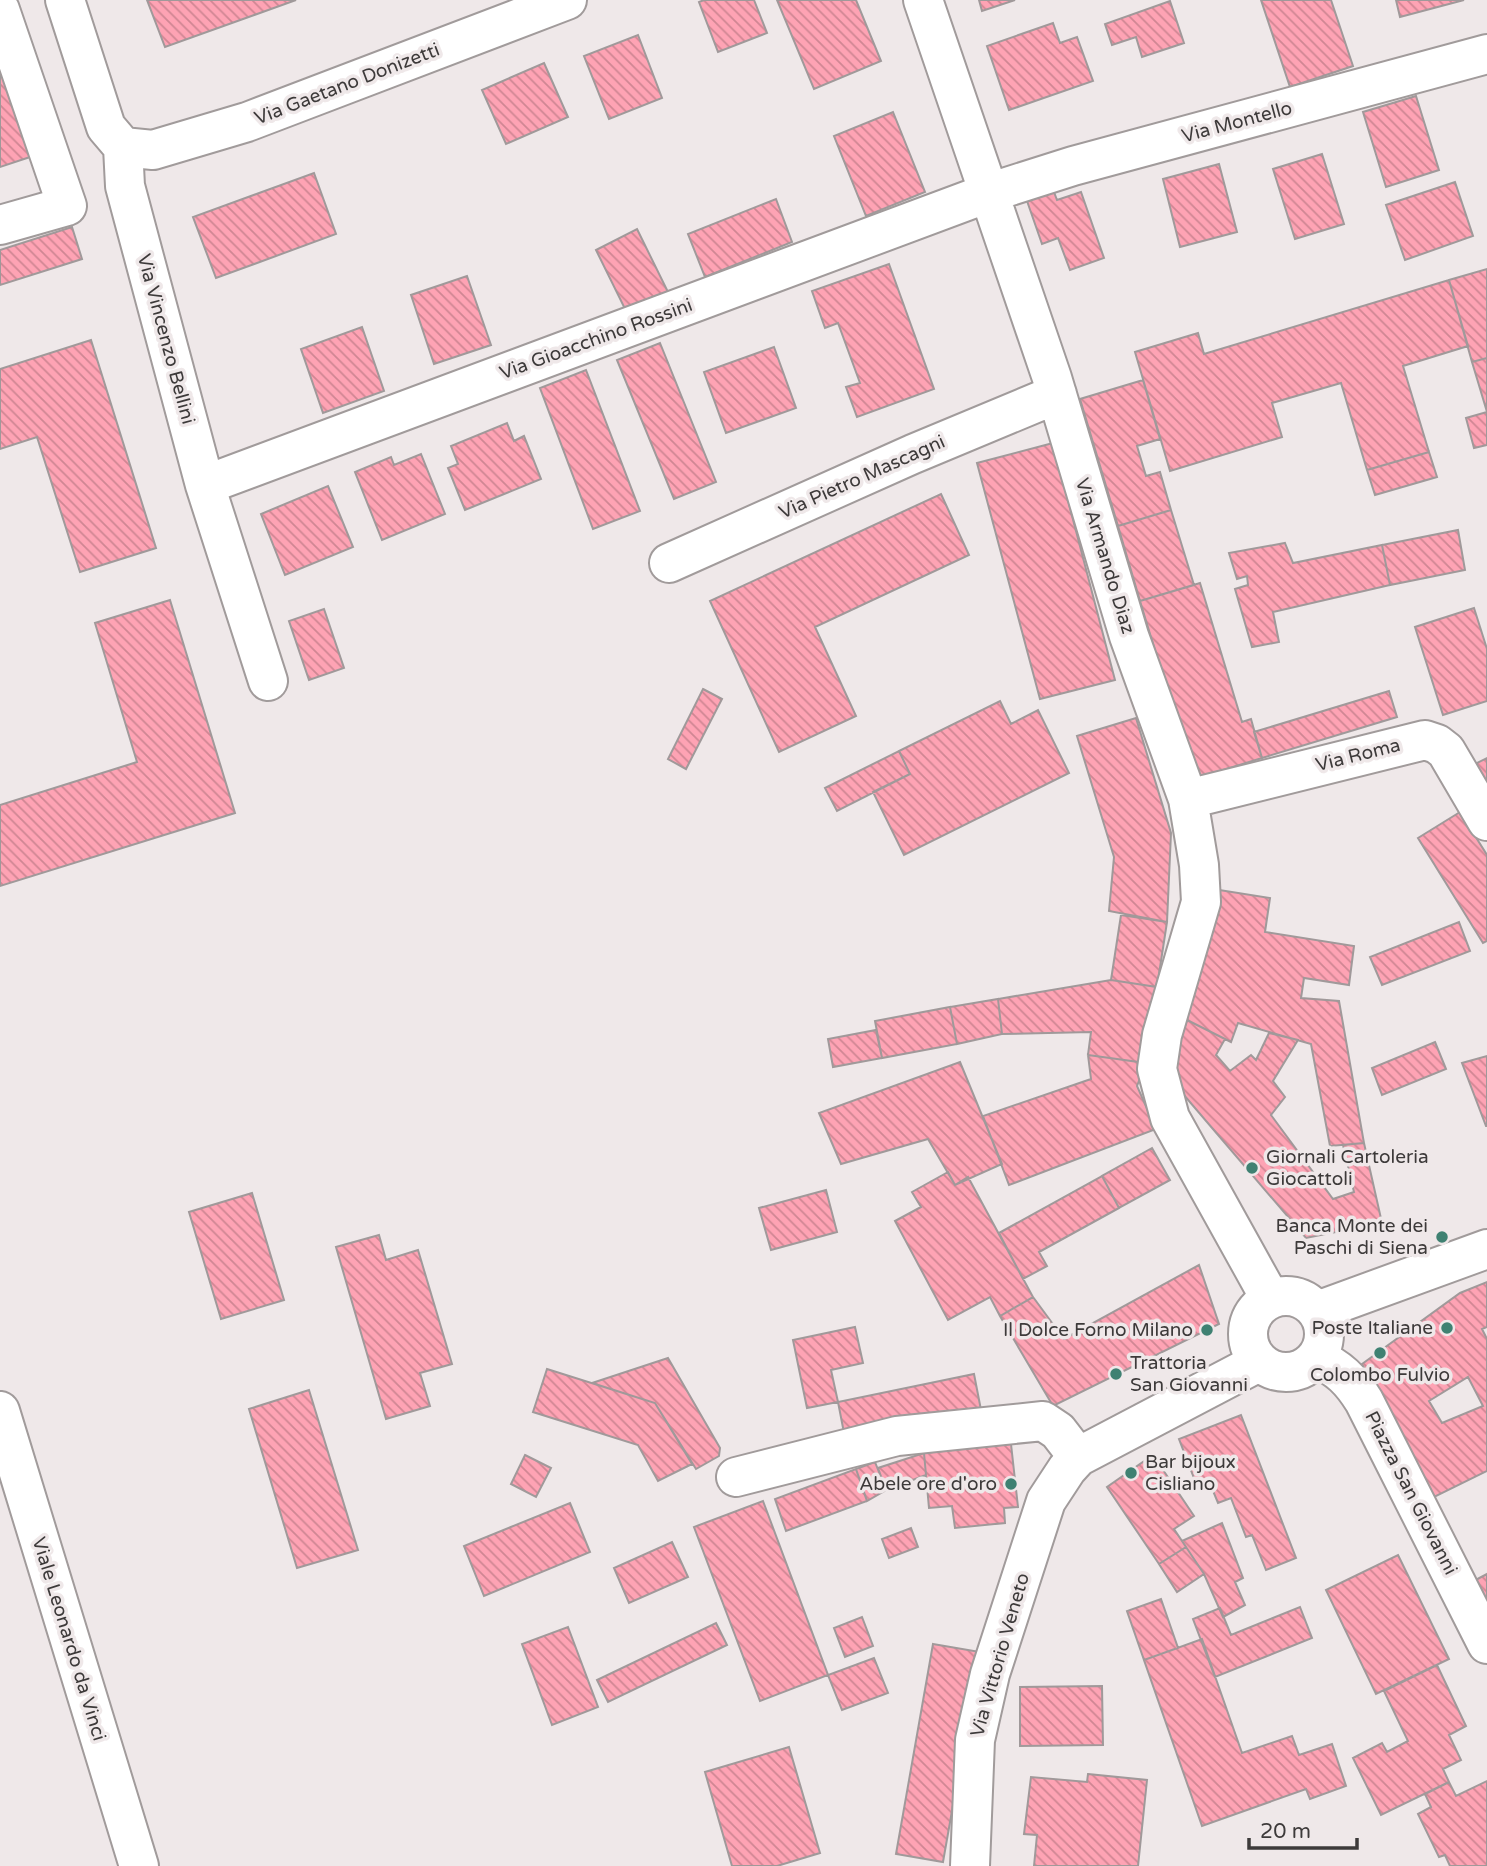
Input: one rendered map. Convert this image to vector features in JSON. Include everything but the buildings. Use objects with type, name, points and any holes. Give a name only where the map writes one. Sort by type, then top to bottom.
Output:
[{"type":"street","name":"Via Vincenzo Bellini","points":[[65,0],[106,127],[122,147],[125,186],[205,485],[268,681]]},
{"type":"street","name":"Via Gaetano Donizetti","points":[[122,147],[153,150],[247,122],[567,0]]},
{"type":"street","name":"Via Armando Diaz","points":[[923,0],[1057,394],[1129,636],[1188,799],[1199,865],[1201,902],[1168,1010],[1158,1057],[1157,1069],[1170,1118],[1270,1298]]},
{"type":"street","points":[[0,10],[67,206],[0,225]]},
{"type":"street","name":"Via Montello","points":[[988,193],[1073,166],[1487,54]]},
{"type":"street","name":"Via Gioacchino Rossini","points":[[205,485],[988,193]]},
{"type":"street","name":"Via Pietro Mascagni","points":[[669,563],[913,454],[1057,394]]},
{"type":"street","name":"Via Roma","points":[[1188,799],[1424,740],[1437,744],[1446,751],[1487,821]]},
{"type":"street","points":[[1317,1311],[1487,1249]]},
{"type":"street","points":[[1296,1296],[1307,1301],[1317,1311],[1325,1334],[1316,1358],[1307,1367],[1282,1373],[1259,1362],[1251,1352],[1248,1327],[1260,1305],[1270,1298],[1296,1296]]},
{"type":"street","name":"Piazza San Giovanni","points":[[1316,1358],[1334,1366],[1350,1380],[1364,1401],[1487,1644]]},
{"type":"street","points":[[736,1477],[897,1436],[1043,1421],[1058,1431],[1078,1457],[1259,1362]]},
{"type":"street","name":"Viale Leonardo da Vinci","points":[[0,1411],[139,1866]]},
{"type":"street","name":"Via Vittorio Veneto","points":[[970,1866],[975,1740],[990,1674],[1046,1501],[1078,1457]]},
{"type":"place","name":"Giornali Cartoleria Giocattoli","points":[[1252,1168]]},
{"type":"place","name":"Banca Monte dei Paschi di Siena","points":[[1442,1237]]},
{"type":"place","name":"Poste Italiane","points":[[1447,1328]]},
{"type":"place","name":"Il Dolce Forno Milano","points":[[1207,1330]]},
{"type":"place","name":"Colombo Fulvio","points":[[1380,1353]]},
{"type":"place","name":"Trattoria San Giovanni","points":[[1116,1374]]},
{"type":"place","name":"Bar bijoux Cisliano","points":[[1131,1473]]},
{"type":"place","name":"Abele ore d'oro","points":[[1011,1484]]}]
